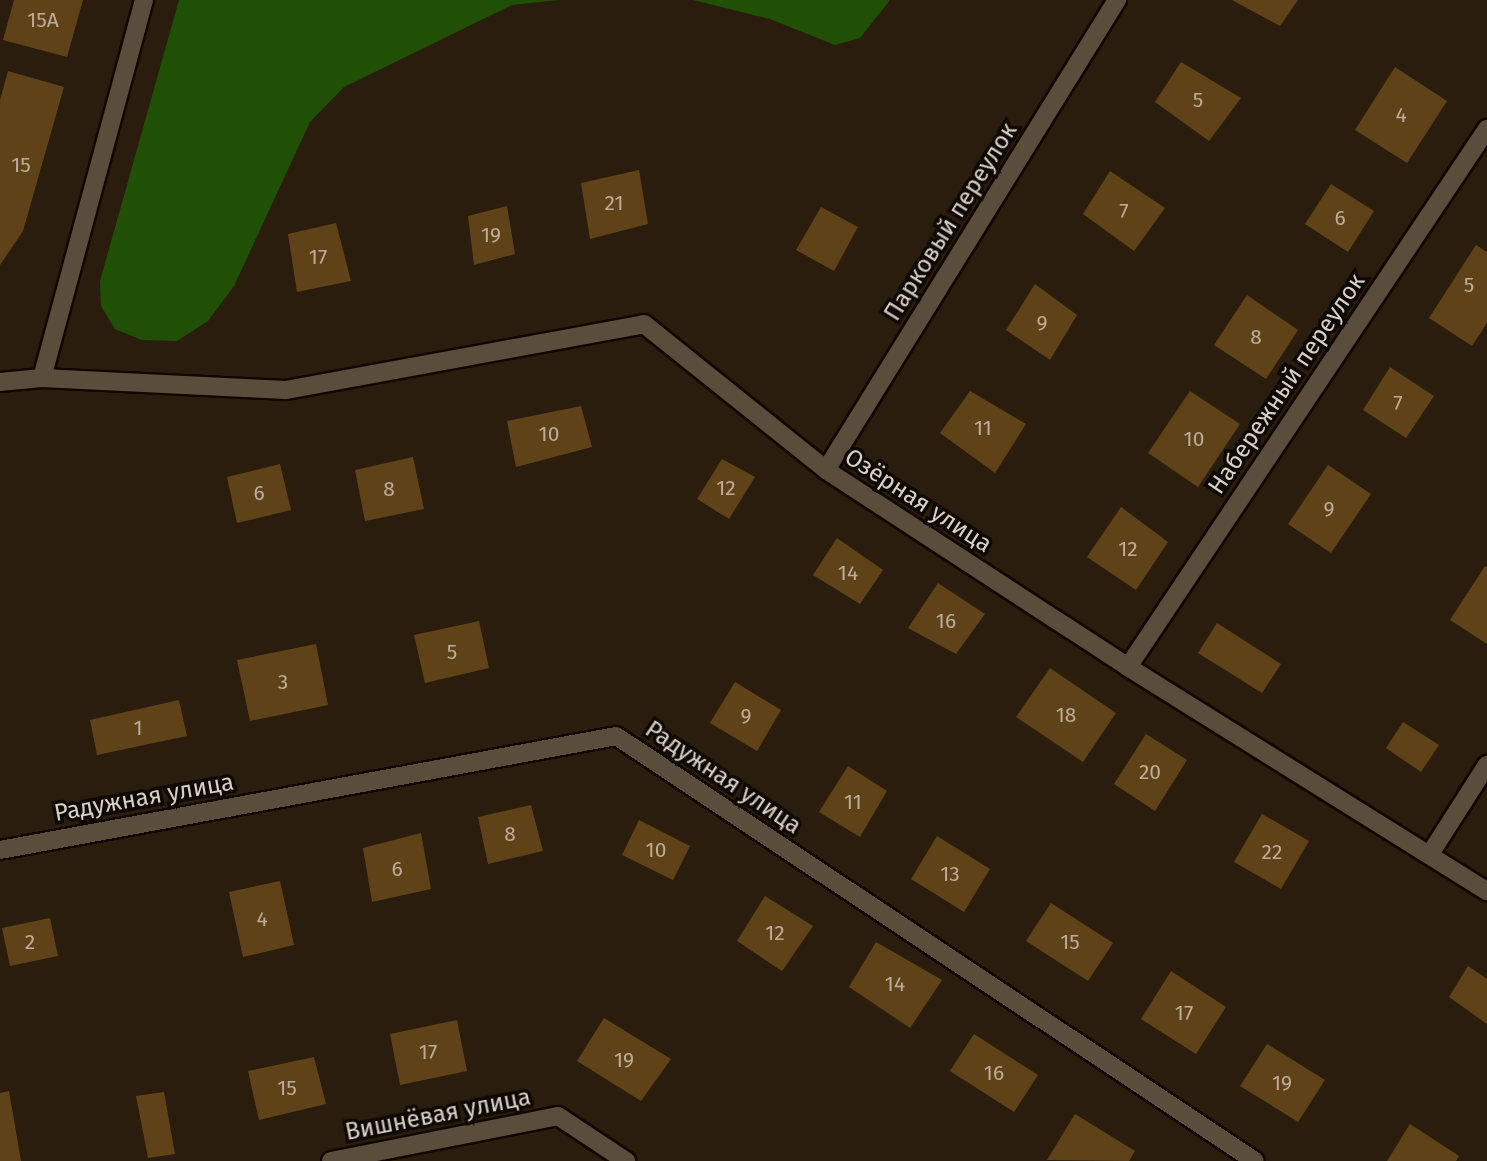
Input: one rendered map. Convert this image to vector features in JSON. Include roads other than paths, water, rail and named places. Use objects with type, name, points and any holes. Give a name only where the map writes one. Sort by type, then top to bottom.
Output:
[{"type":"street","points":[[42,377],[144,0]]},
{"type":"street","name":"Парковый переулок","points":[[826,470],[1117,0]]},
{"type":"street","name":"Набережный переулок","points":[[1128,667],[1487,129]]},
{"type":"street","name":"Озёрная улица","points":[[0,382],[42,377],[286,390],[644,324],[826,470],[1128,667],[1487,891]]},
{"type":"street","name":"Радужная улица","points":[[0,850],[616,736],[1255,1161]]},
{"type":"street","points":[[1430,853],[1487,765]]},
{"type":"street","name":"Вишнёвая улица","points":[[331,1161],[558,1116],[626,1161]]}]
